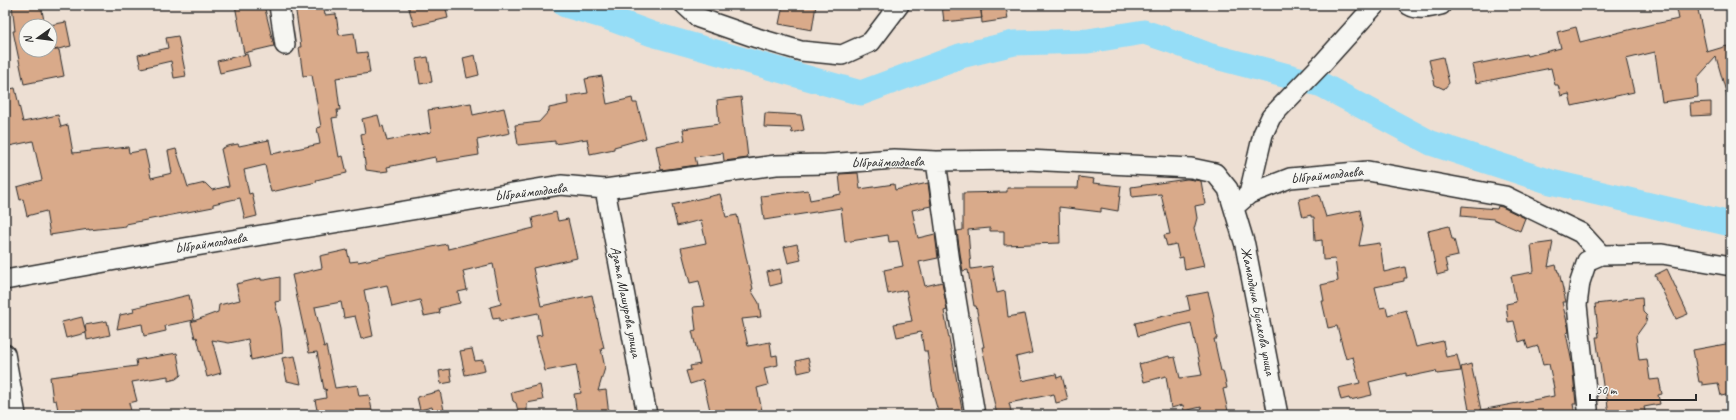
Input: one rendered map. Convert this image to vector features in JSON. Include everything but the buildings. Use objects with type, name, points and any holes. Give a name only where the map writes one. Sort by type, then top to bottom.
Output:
[{"type":"street","points":[[279,5],[285,45]]},
{"type":"street","points":[[685,5],[699,18],[757,38],[801,51],[842,55],[871,42],[899,5]]},
{"type":"street","points":[[1249,194],[1263,134],[1272,117],[1375,5]]},
{"type":"street","points":[[1409,5],[1414,8],[1427,8],[1441,5]]},
{"type":"street","name":"Ыбраймолдаева","points":[[5,280],[172,250],[561,185],[605,190],[776,164],[826,164],[894,159],[936,161],[1027,160],[1204,170],[1215,173],[1221,179],[1228,189],[1234,207],[1249,194],[1290,178],[1368,171],[1505,196],[1581,233],[1601,255]]},
{"type":"street","points":[[936,161],[950,262],[975,415]]},
{"type":"street","name":"Азата Машурова улица","points":[[605,190],[647,415]]},
{"type":"street","name":"Жамалдина Бусакова улица","points":[[1234,207],[1245,245],[1278,415]]},
{"type":"street","points":[[1588,409],[1577,305],[1580,282],[1587,261],[1601,255],[1662,254],[1731,266]]},
{"type":"street","points":[[5,354],[16,415]]},
{"type":"waterway","points":[[565,5],[606,17],[652,34],[861,93],[960,56],[1014,43],[1088,41],[1144,32],[1208,55],[1322,85],[1431,143],[1551,182],[1731,224]]}]
